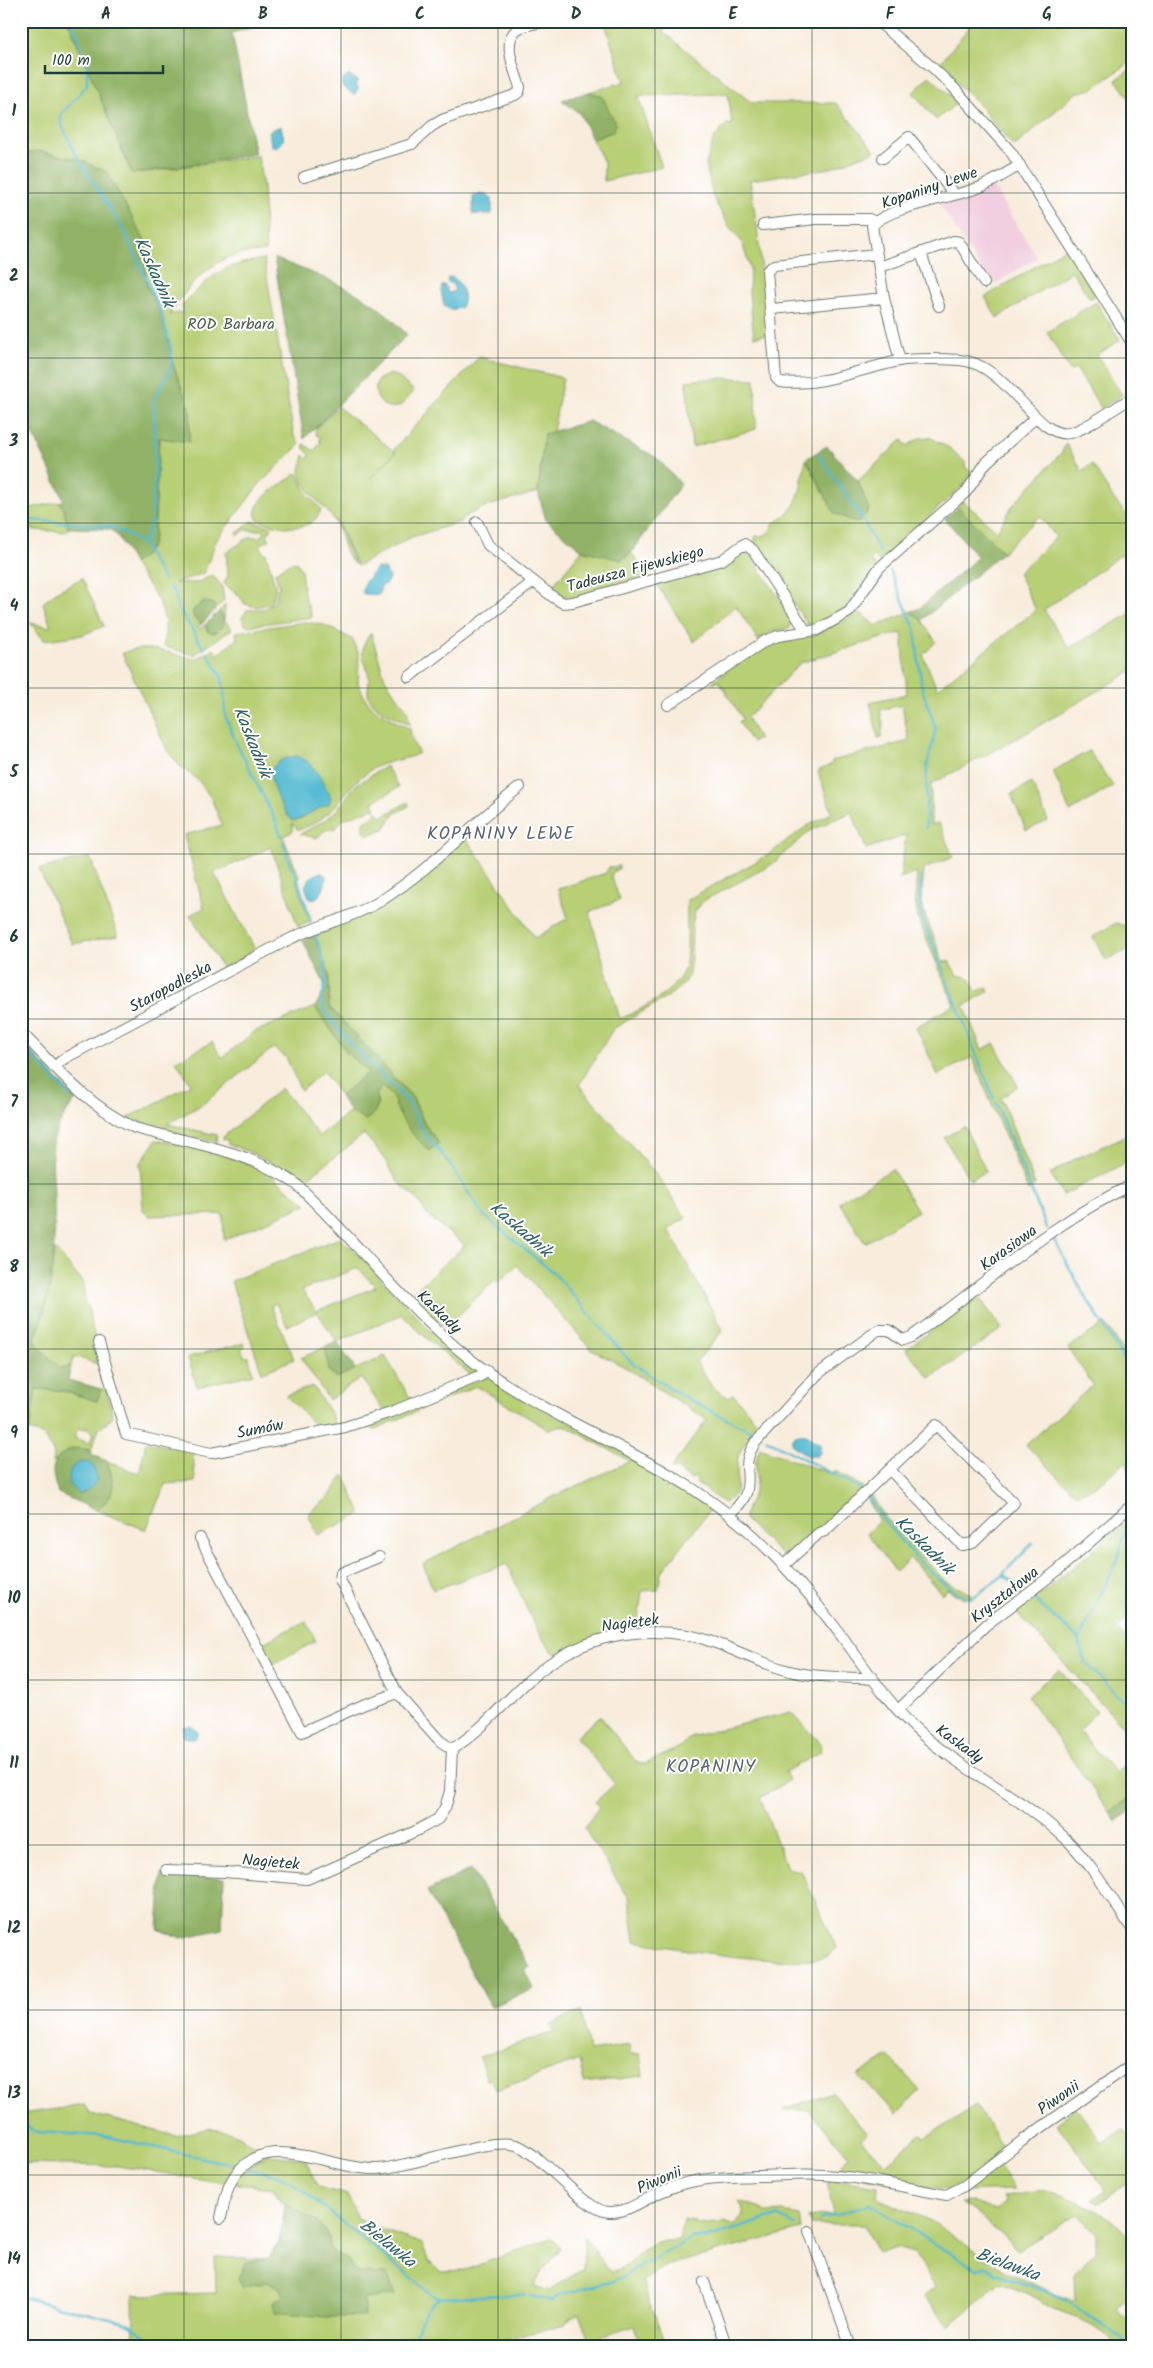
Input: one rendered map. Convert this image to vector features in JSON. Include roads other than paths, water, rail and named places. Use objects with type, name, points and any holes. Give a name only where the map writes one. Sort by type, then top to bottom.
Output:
[{"type":"street","points":[[304,177],[412,144],[432,126],[442,120],[515,95],[519,92],[520,86],[509,47],[512,36],[522,27],[549,21]]},
{"type":"street","points":[[877,21],[954,88],[992,128],[1020,165],[1132,343]]},
{"type":"street","points":[[883,158],[909,137],[954,194]]},
{"type":"street","name":"Kopaniny Lewe","points":[[900,361],[884,298],[871,229],[875,222],[926,202],[983,186],[1020,165]]},
{"type":"street","name":"Kopaniny Lewe","points":[[763,225],[816,219],[869,219],[875,222]]},
{"type":"street","points":[[879,267],[954,241],[959,242],[984,284]]},
{"type":"street","points":[[922,253],[939,306]]},
{"type":"street","points":[[876,254],[774,265],[767,271],[772,309],[776,378],[780,382],[818,382],[900,361],[958,360],[976,363],[988,368],[1051,431],[1060,434],[1069,433],[1132,398]]},
{"type":"street","points":[[772,309],[884,298]]},
{"type":"street","points":[[668,705],[765,641],[778,636],[824,626],[849,612],[879,568],[966,492],[986,463],[1036,416]]},
{"type":"street","name":"Tadeusza Fijewskiego","points":[[477,522],[488,545],[533,582],[563,603],[573,602],[722,560],[744,544],[753,550],[806,631]]},
{"type":"street","points":[[409,677],[533,582]]},
{"type":"street","name":"Staropodleska","points":[[54,1067],[106,1036],[301,934],[370,907],[384,899],[440,856],[482,817],[520,787]]},
{"type":"street","points":[[21,1032],[54,1067]]},
{"type":"street","name":"Kaskady","points":[[54,1067],[100,1108],[135,1128],[238,1154],[270,1168],[295,1183],[427,1322],[487,1371],[537,1402],[667,1472],[730,1515],[784,1565],[821,1608],[898,1710],[934,1744],[1063,1836],[1092,1869],[1132,1929]]},
{"type":"street","name":"Karasiowa","points":[[730,1515],[746,1494],[747,1458],[755,1443],[818,1374],[878,1330],[886,1329],[900,1339],[906,1340],[1044,1238],[1106,1197],[1132,1185]]},
{"type":"street","name":"Sumów","points":[[99,1342],[126,1434],[211,1453],[345,1427],[394,1411],[482,1376],[487,1371]]},
{"type":"street","points":[[784,1565],[819,1534],[825,1531],[936,1425],[1014,1503],[973,1542],[962,1545],[890,1470]]},
{"type":"street","name":"Kryształowa","points":[[898,1710],[986,1625],[1057,1570],[1128,1508]]},
{"type":"street","points":[[200,1538],[302,1732],[358,1707],[398,1693]]},
{"type":"street","points":[[379,1557],[342,1573],[340,1580],[398,1693],[440,1741],[452,1749]]},
{"type":"street","name":"Nagietek","points":[[166,1870],[225,1872],[307,1879],[416,1831],[438,1818],[445,1808],[450,1791],[452,1749],[553,1661],[575,1648],[598,1640],[650,1632],[678,1633],[716,1643],[751,1659],[788,1671],[873,1679]]},
{"type":"street","name":"Piwonii","points":[[221,2218],[228,2185],[232,2179],[254,2159],[278,2152],[352,2167],[377,2169],[402,2166],[468,2149],[513,2145],[534,2156],[592,2206],[609,2212],[633,2206],[676,2186],[694,2181],[734,2177],[825,2175],[947,2195],[964,2186],[1022,2141],[1132,2064]]},
{"type":"street","points":[[809,2232],[851,2347]]},
{"type":"street","points":[[704,2282],[727,2347]]},
{"type":"water","points":[[349,75],[358,81],[355,85],[359,88],[354,95],[342,86],[342,81]]},
{"type":"water","points":[[281,126],[284,139],[278,147],[274,148],[271,145],[269,131]]},
{"type":"water","points":[[480,193],[492,198],[492,214],[473,214],[473,197]]},
{"type":"water","points":[[450,277],[457,281],[463,294],[461,307],[452,310],[444,306],[441,291],[442,286],[445,285],[448,293],[455,291],[453,285],[448,282],[447,279]]},
{"type":"water","points":[[376,568],[385,569],[389,578],[386,584],[381,586],[379,595],[364,594],[362,591],[365,582]]},
{"type":"water","points":[[296,756],[307,761],[312,767],[322,780],[331,798],[329,804],[293,821],[285,812],[277,797],[271,775],[276,764]]},
{"type":"water","points":[[320,872],[326,876],[324,887],[321,893],[312,900],[309,898],[305,886],[310,878]]},
{"type":"water","points":[[802,1433],[820,1444],[820,1453],[817,1456],[807,1456],[791,1444],[792,1438]]},
{"type":"water","points":[[82,1462],[91,1463],[95,1470],[97,1481],[79,1495],[69,1484],[69,1476],[73,1467]]},
{"type":"water","points":[[191,1726],[198,1732],[195,1739],[183,1737],[183,1727]]},
{"type":"waterway","name":"Kaskadnik","points":[[72,21],[87,65],[87,85],[61,115],[61,123],[75,153],[127,236],[162,314],[171,350],[172,366],[154,400],[155,470],[152,519],[144,544],[150,558],[164,580]]},
{"type":"waterway","points":[[819,455],[862,518],[880,553]]},
{"type":"waterway","points":[[21,519],[113,527],[144,544]]},
{"type":"waterway","points":[[890,571],[915,629],[922,689],[936,729],[927,766],[926,828]]},
{"type":"waterway","name":"Kaskadnik","points":[[169,587],[175,593],[178,607],[204,649]]},
{"type":"waterway","name":"Kaskadnik","points":[[208,654],[221,676],[224,689],[225,715],[281,836]]},
{"type":"waterway","name":"Kaskadnik","points":[[283,842],[288,859],[297,878]]},
{"type":"waterway","points":[[921,877],[919,905],[922,917],[994,1099]]},
{"type":"waterway","name":"Kaskadnik","points":[[298,880],[311,921]]},
{"type":"waterway","name":"Kaskadnik","points":[[316,936],[326,975],[321,999],[324,1009],[357,1051],[407,1100],[426,1136],[447,1160],[482,1214],[554,1273],[628,1359],[658,1381],[706,1409],[756,1433]]},
{"type":"waterway","points":[[21,1044],[71,1097]]},
{"type":"waterway","points":[[996,1103],[1047,1229]]},
{"type":"waterway","points":[[1054,1240],[1132,1373]]},
{"type":"waterway","name":"Kaskadnik","points":[[766,1439],[861,1489]]},
{"type":"waterway","name":"Kaskadnik","points":[[869,1498],[887,1524],[915,1556],[930,1571],[960,1594],[972,1598],[1004,1575],[1021,1588]]},
{"type":"waterway","points":[[1079,1640],[1117,1561],[1130,1511]]},
{"type":"waterway","points":[[1003,1574],[1033,1543]]},
{"type":"waterway","name":"Kaskadnik","points":[[1032,1598],[1077,1637],[1085,1662],[1132,1710]]},
{"type":"waterway","name":"Bielawka","points":[[21,2124],[37,2132],[104,2136],[239,2166]]},
{"type":"waterway","name":"Bielawka","points":[[246,2169],[279,2175],[297,2186],[436,2298],[526,2294]]},
{"type":"waterway","name":"Bielawka","points":[[819,2220],[869,2204],[977,2269],[987,2267],[996,2274],[1059,2296],[1122,2338],[1127,2347]]},
{"type":"waterway","name":"Bielawka","points":[[531,2296],[553,2301],[558,2295],[614,2281],[694,2237],[707,2238],[777,2216],[795,2225]]},
{"type":"waterway","points":[[21,2297],[130,2324],[158,2347]]},
{"type":"waterway","points":[[413,2347],[424,2314],[432,2303],[438,2299]]},
{"type":"district","name":"KOPANINY LEWE","points":[[501,833]]},
{"type":"district","name":"KOPANINY","points":[[711,1766]]},
{"type":"park label","name":"ROD Barbara","points":[[231,323]]}]
